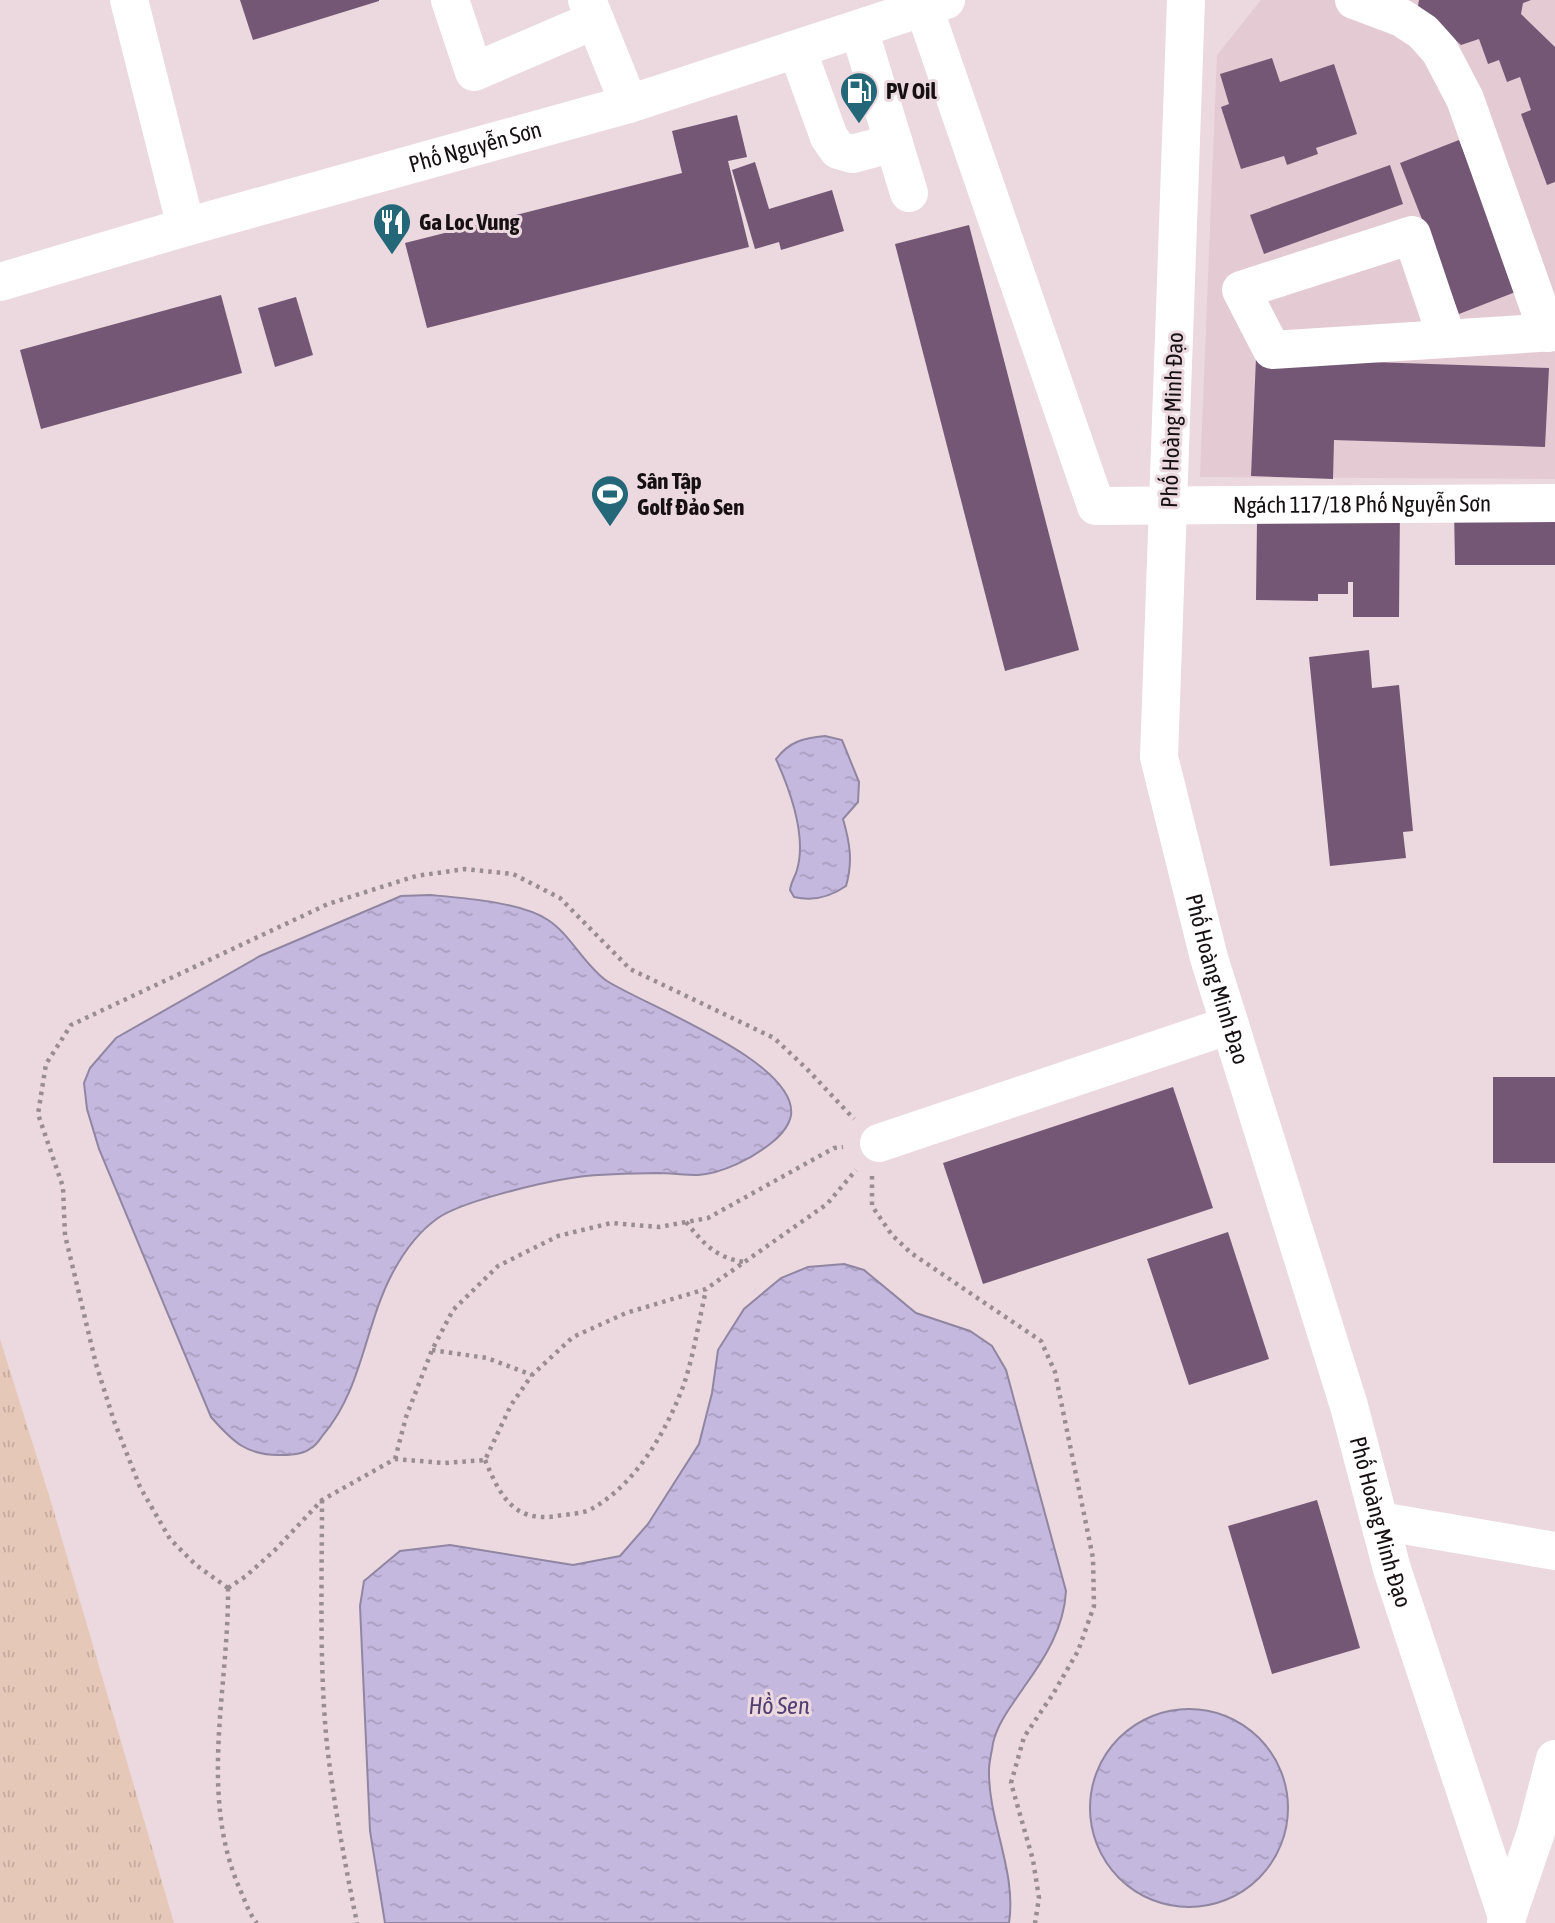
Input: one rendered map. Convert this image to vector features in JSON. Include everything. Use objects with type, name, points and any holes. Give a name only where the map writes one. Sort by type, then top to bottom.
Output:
[{"type":"street","points":[[129,0],[186,227]]},
{"type":"street","points":[[450,0],[474,72],[591,10],[629,104]]},
{"type":"street","name":"Phố Hoàng Minh Đạo","points":[[1186,0],[1160,757],[1209,958],[1349,1406],[1392,1569],[1506,1920]]},
{"type":"street","points":[[1354,0],[1402,19],[1423,32],[1440,51],[1465,99],[1552,332],[1447,339],[1272,350],[1241,290],[1412,235],[1447,339]]},
{"type":"street","name":"Phố Nguyễn Sơn","points":[[0,282],[186,227],[629,104],[935,4]]},
{"type":"street","name":"Ngách 117/18 Phố Nguyễn Sơn","points":[[935,4],[1096,506],[1555,503]]},
{"type":"street","points":[[859,29],[909,193]]},
{"type":"street","points":[[797,49],[829,136],[838,150],[852,154],[894,143]]},
{"type":"street","points":[[879,1143],[1230,1025]]},
{"type":"street","points":[[1380,1521],[1555,1551]]},
{"type":"street","points":[[1506,1920],[1546,1835],[1555,1759]]},
{"type":"path","points":[[228,1588],[196,1565],[170,1539],[140,1487],[114,1421],[96,1364],[65,1234],[63,1187],[38,1114],[46,1063],[71,1025],[328,904],[416,876],[465,869],[513,874],[560,898],[630,969],[774,1038],[879,1143]]},
{"type":"path","points":[[395,1458],[406,1417],[432,1350],[453,1310],[498,1266],[558,1236],[611,1223],[659,1227],[708,1218],[834,1148],[879,1143]]},
{"type":"path","points":[[706,1289],[684,1383],[658,1438],[626,1484],[591,1510],[539,1519],[513,1509],[497,1489],[485,1460],[511,1405],[532,1374],[573,1337],[626,1313],[706,1289],[827,1204],[879,1143]]},
{"type":"path","points":[[879,1143],[870,1182],[872,1206],[892,1234],[911,1254],[1041,1341],[1055,1372],[1093,1558],[1094,1606],[1078,1651],[1054,1694],[1024,1737],[1011,1783],[1033,1860],[1039,1898],[1035,1923]]},
{"type":"path","points":[[686,1222],[715,1254],[745,1262]]},
{"type":"path","points":[[432,1350],[487,1358],[532,1374]]},
{"type":"path","points":[[228,1588],[275,1550],[322,1500],[395,1458],[444,1463],[485,1460]]},
{"type":"path","points":[[322,1500],[322,1617],[327,1742],[338,1835],[357,1923]]},
{"type":"path","points":[[228,1588],[228,1633],[216,1769],[220,1825],[234,1877],[257,1923]]},
{"type":"shaded area","points":[[1261,0],[1555,0],[1555,479],[1200,477],[1217,55]]},
{"type":"green space","points":[[0,1339],[52,1505],[174,1923],[0,1923]]},
{"type":"water","points":[[825,736],[842,740],[859,782],[858,802],[843,819],[850,861],[846,886],[822,898],[794,897],[790,890],[800,857],[800,843],[796,813],[776,759],[798,741]]},
{"type":"water","points":[[430,895],[508,905],[548,920],[607,981],[716,1038],[771,1075],[787,1095],[790,1119],[780,1135],[762,1150],[717,1171],[698,1175],[656,1173],[576,1177],[499,1194],[438,1218],[412,1243],[392,1274],[375,1314],[355,1378],[336,1417],[315,1446],[297,1454],[259,1453],[242,1446],[226,1434],[211,1417],[99,1149],[87,1109],[84,1083],[90,1068],[116,1038],[260,956],[401,896]]},
{"type":"water","name":"Hồ Sen","points":[[844,1264],[864,1270],[916,1313],[970,1331],[992,1346],[1006,1370],[1066,1591],[1062,1618],[1052,1642],[1002,1721],[995,1735],[990,1760],[990,1789],[1009,1885],[1009,1923],[385,1923],[370,1831],[360,1606],[364,1581],[400,1551],[450,1545],[573,1565],[620,1556],[648,1524],[699,1444],[712,1393],[718,1350],[744,1309],[781,1278],[808,1267]]},
{"type":"water","points":[[1189,1709],[1227,1716],[1259,1738],[1281,1770],[1288,1808],[1281,1846],[1259,1878],[1227,1900],[1189,1907],[1151,1900],[1119,1878],[1097,1846],[1090,1808],[1097,1770],[1119,1738],[1151,1716]]},
{"type":"building","points":[[240,0],[379,0],[379,1],[253,40]]},
{"type":"building","points":[[1419,0],[1531,0],[1523,3],[1521,14],[1555,47],[1555,182],[1547,185],[1521,114],[1531,110],[1520,77],[1507,82],[1499,60],[1488,64],[1479,39],[1461,45],[1418,6]]},
{"type":"building","points":[[1272,58],[1280,82],[1334,64],[1357,134],[1316,148],[1318,154],[1287,165],[1284,156],[1241,169],[1221,107],[1229,104],[1220,74]]},
{"type":"building","points":[[737,115],[747,157],[728,161],[749,247],[427,328],[405,243],[682,173],[672,131]]},
{"type":"building","points":[[1459,140],[1518,291],[1459,314],[1400,163]]},
{"type":"building","points":[[755,162],[769,209],[832,190],[844,231],[781,250],[779,242],[755,249],[732,170]]},
{"type":"building","points":[[1390,165],[1403,204],[1264,254],[1250,215]]},
{"type":"building","points":[[969,225],[1079,650],[1005,671],[895,244]]},
{"type":"building","points":[[221,295],[242,373],[41,429],[20,350]]},
{"type":"building","points":[[296,297],[313,355],[275,367],[258,308]]},
{"type":"building","points":[[1256,358],[1549,368],[1545,447],[1334,440],[1333,479],[1251,476]]},
{"type":"building","points":[[1400,507],[1399,617],[1353,617],[1353,582],[1348,582],[1348,594],[1318,594],[1318,601],[1256,600],[1257,521]]},
{"type":"building","points":[[1454,508],[1555,508],[1555,565],[1455,565]]},
{"type":"building","points":[[1369,650],[1372,688],[1399,685],[1413,831],[1403,832],[1406,858],[1330,866],[1309,657]]},
{"type":"building","points":[[1493,1077],[1555,1077],[1555,1163],[1493,1163]]},
{"type":"building","points":[[1173,1087],[1213,1208],[983,1284],[943,1163]]},
{"type":"building","points":[[1228,1232],[1269,1359],[1189,1385],[1147,1259]]},
{"type":"building","points":[[1317,1500],[1360,1648],[1272,1674],[1228,1526]]},
{"type":"place","name":"PV Oil","points":[[859,125]]},
{"type":"place","name":"Ga Loc Vung","points":[[392,256]]},
{"type":"place","name":"Sân Tập Golf Đảo Sen","points":[[610,528]]}]
